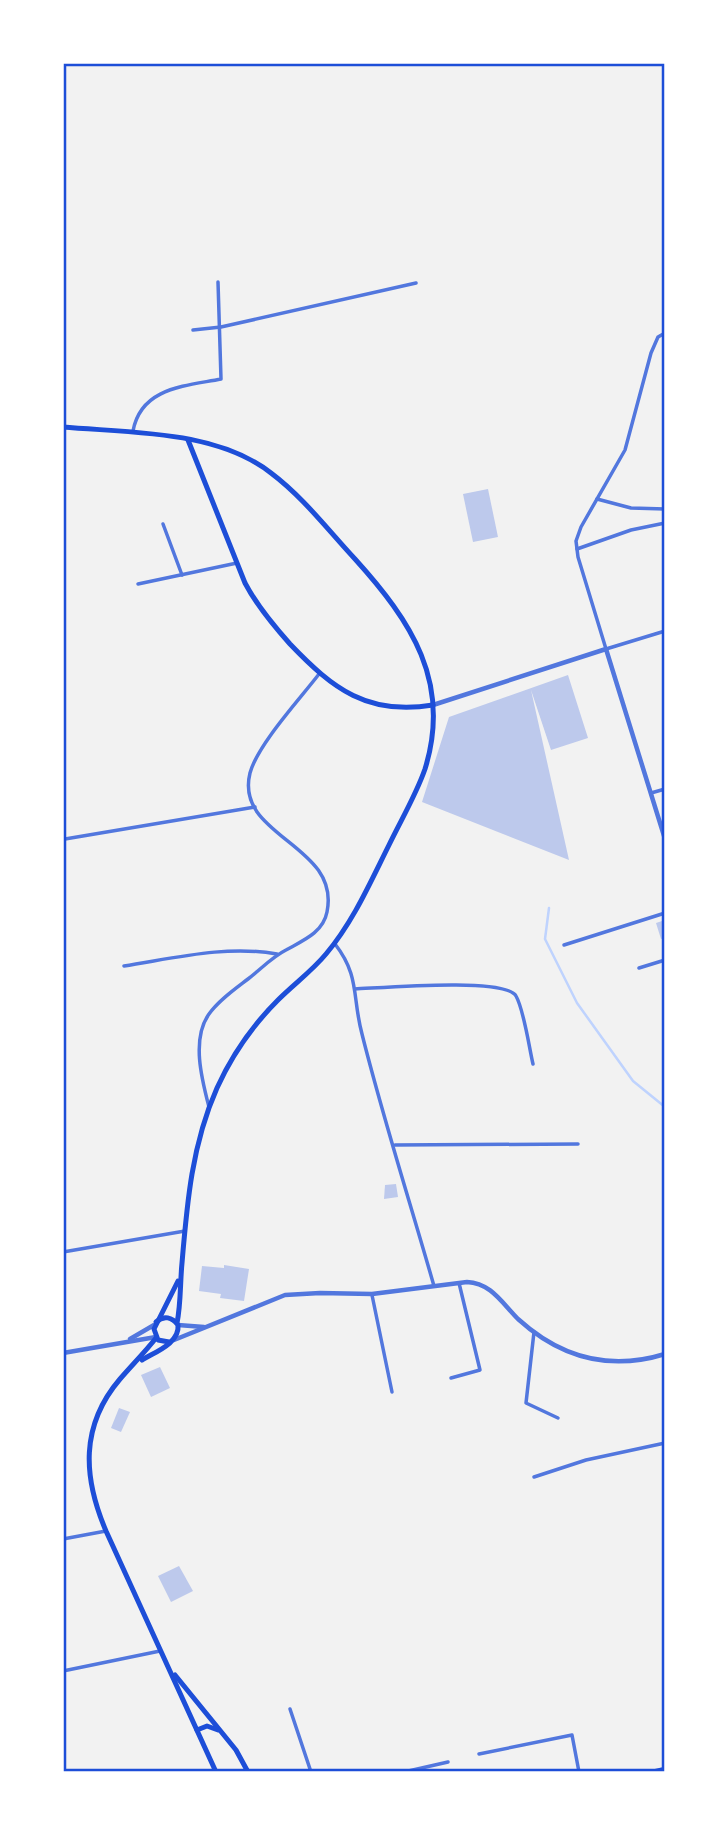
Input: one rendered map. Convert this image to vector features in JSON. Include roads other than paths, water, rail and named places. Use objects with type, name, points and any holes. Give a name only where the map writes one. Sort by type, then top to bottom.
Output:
[{"type":"main road","points":[[63,427],[188,440],[219,446],[252,460],[272,473],[369,575],[404,619],[426,668],[433,705],[431,741],[424,773],[359,904],[335,943],[319,962],[277,1001],[253,1028],[228,1064],[208,1107],[194,1156],[181,1275],[178,1335],[136,1363]]},
{"type":"main road","points":[[188,440],[237,563],[251,595],[264,614],[320,674],[342,691],[362,699],[406,707],[433,705]]},
{"type":"main road","points":[[181,1275],[165,1310],[155,1324],[156,1338],[120,1379],[106,1400],[90,1441],[88,1463],[91,1488],[106,1531],[216,1772]]},
{"type":"main road","points":[[155,1324],[167,1318],[177,1324]]},
{"type":"main road","points":[[156,1338],[162,1342],[171,1341]]},
{"type":"main road","points":[[168,1667],[236,1750],[248,1772]]},
{"type":"main road","points":[[197,1730],[207,1726],[221,1731]]},
{"type":"main road","points":[[652,1772],[665,1769]]},
{"type":"street","points":[[133,434],[134,424],[143,407],[159,393],[221,379],[218,282]]},
{"type":"street","points":[[193,330],[221,327],[416,283]]},
{"type":"street","points":[[665,333],[658,337],[651,353],[625,450],[578,533],[577,549],[665,839]]},
{"type":"street","points":[[597,499],[631,509],[665,509]]},
{"type":"street","points":[[577,549],[631,530],[665,523]]},
{"type":"street","points":[[163,524],[182,575]]},
{"type":"street","points":[[138,584],[237,563]]},
{"type":"street","points":[[433,705],[665,631]]},
{"type":"street","points":[[208,1107],[201,1049],[204,1023],[219,1004],[277,954],[318,930],[328,911],[327,888],[322,876],[308,856],[268,826],[255,807],[249,785],[251,770],[265,746],[320,674]]},
{"type":"street","points":[[650,793],[665,789]]},
{"type":"street","points":[[65,839],[255,807]]},
{"type":"street","points":[[564,945],[665,913]]},
{"type":"street","points":[[335,943],[351,970],[361,1032],[434,1286]]},
{"type":"street","points":[[124,966],[233,950],[277,954]]},
{"type":"street","points":[[639,968],[665,960]]},
{"type":"street","points":[[355,989],[483,985],[508,988],[517,997],[533,1065]]},
{"type":"street","points":[[394,1145],[578,1144]]},
{"type":"street","points":[[63,1252],[185,1231]]},
{"type":"street","points":[[451,1378],[480,1370],[459,1282]]},
{"type":"street","points":[[171,1341],[285,1295],[372,1294],[459,1282],[479,1283],[488,1288],[535,1331],[571,1352],[608,1363],[665,1354]]},
{"type":"street","points":[[372,1294],[392,1392]]},
{"type":"street","points":[[126,1341],[155,1324]]},
{"type":"street","points":[[177,1324],[208,1327]]},
{"type":"street","points":[[535,1331],[526,1403],[558,1418]]},
{"type":"street","points":[[63,1353],[156,1338]]},
{"type":"street","points":[[534,1477],[586,1460],[665,1443]]},
{"type":"street","points":[[63,1539],[106,1531]]},
{"type":"street","points":[[63,1671],[161,1651]]},
{"type":"street","points":[[290,1709],[311,1772]]},
{"type":"street","points":[[479,1754],[572,1735],[579,1772]]},
{"type":"street","points":[[404,1772],[448,1762]]},
{"type":"waterway","points":[[549,908],[545,939],[577,1003],[633,1081],[665,1107]]}]
